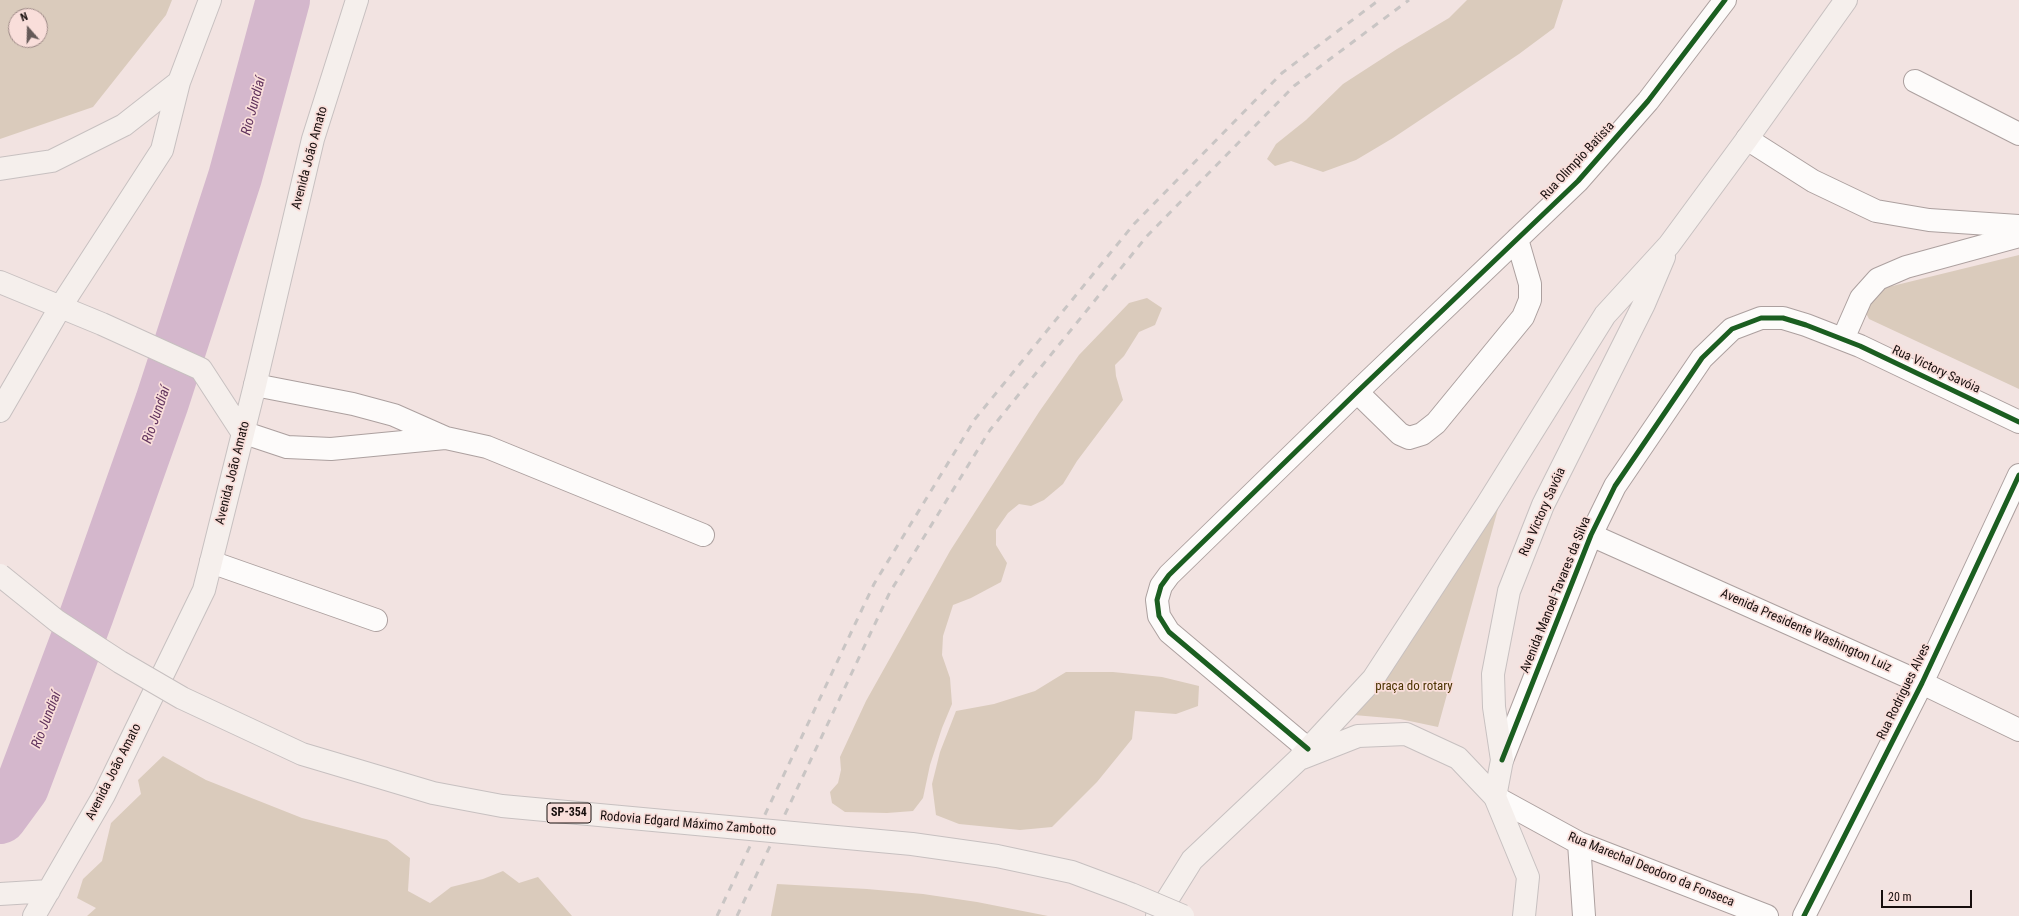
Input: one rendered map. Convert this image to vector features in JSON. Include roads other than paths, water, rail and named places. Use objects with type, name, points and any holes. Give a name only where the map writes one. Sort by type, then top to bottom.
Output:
[{"type":"main road","points":[[0,412],[61,306],[162,150],[178,82],[210,0]]},
{"type":"main road","name":"Avenida João Amato","points":[[34,916],[104,795],[204,590],[242,432],[255,385],[313,138],[357,0]]},
{"type":"main road","points":[[1156,916],[1192,860],[1303,754],[1373,679],[1486,506],[1605,315],[1669,245],[1846,0]]},
{"type":"main road","points":[[0,169],[52,161],[124,125],[178,82]]},
{"type":"main road","name":"Rua Victory Savóia","points":[[1495,797],[1502,760],[1494,706],[1493,674],[1509,591],[1543,505],[1644,304],[1669,245]]},
{"type":"main road","points":[[0,282],[61,306],[201,369],[242,432]]},
{"type":"main road","name":"Rodovia Edgard Máximo Zambotto","points":[[0,575],[57,621],[120,662],[182,698],[302,754],[432,793],[502,806],[912,844],[997,856],[1072,872],[1131,894],[1183,916]]},
{"type":"main road","points":[[1303,754],[1358,736],[1406,734],[1458,758],[1495,797],[1528,877],[1524,916]]},
{"type":"main road","points":[[0,894],[49,891]]},
{"type":"street","name":"Rua Olimpio Batista","points":[[1303,754],[1170,632],[1159,616],[1156,600],[1161,586],[1169,575],[1430,321],[1588,170],[1648,101],[1725,0]]},
{"type":"street","points":[[1915,81],[2019,134]]},
{"type":"street","points":[[1747,139],[1813,181],[1876,211],[1929,220],[2019,226]]},
{"type":"street","points":[[1843,339],[1861,298],[1878,279],[1906,267],[2019,236]]},
{"type":"street","points":[[1357,392],[1400,434],[1409,438],[1422,434],[1436,422],[1523,317],[1530,300],[1530,284],[1517,239]]},
{"type":"street","name":"Avenida Manoel Tavares da Silva","points":[[1502,760],[1591,535],[1615,486],[1702,358],[1732,329],[1761,318],[1783,318],[1843,339]]},
{"type":"street","name":"Rua Victory Savóia","points":[[1843,339],[2019,422]]},
{"type":"street","points":[[255,385],[353,404],[387,414],[446,438],[487,447],[702,535]]},
{"type":"street","points":[[242,432],[287,447],[324,449],[446,438]]},
{"type":"street","name":"Rua Rodrigues Alves","points":[[1804,916],[1922,683],[2019,475]]},
{"type":"street","name":"Avenida Presidente Washington Luiz","points":[[1591,535],[1922,683],[2019,730]]},
{"type":"street","points":[[211,562],[376,620]]},
{"type":"street","name":"Rua Marechal Deodoro da Fonseca","points":[[1495,797],[1579,843],[1767,916]]},
{"type":"street","points":[[1579,843],[1584,916]]},
{"type":"waterway","name":"Rio Jundiaí","points":[[0,817],[22,787],[87,614],[162,402],[235,177],[283,0]]},
{"type":"railway","points":[[717,916],[874,584],[975,419],[1134,224],[1282,73],[1379,0]]},
{"type":"railway","points":[[737,916],[890,592],[990,430],[1147,236],[1294,86],[1409,0]]},
{"type":"park label","name":"praça do rotary","points":[[1414,687]]}]
